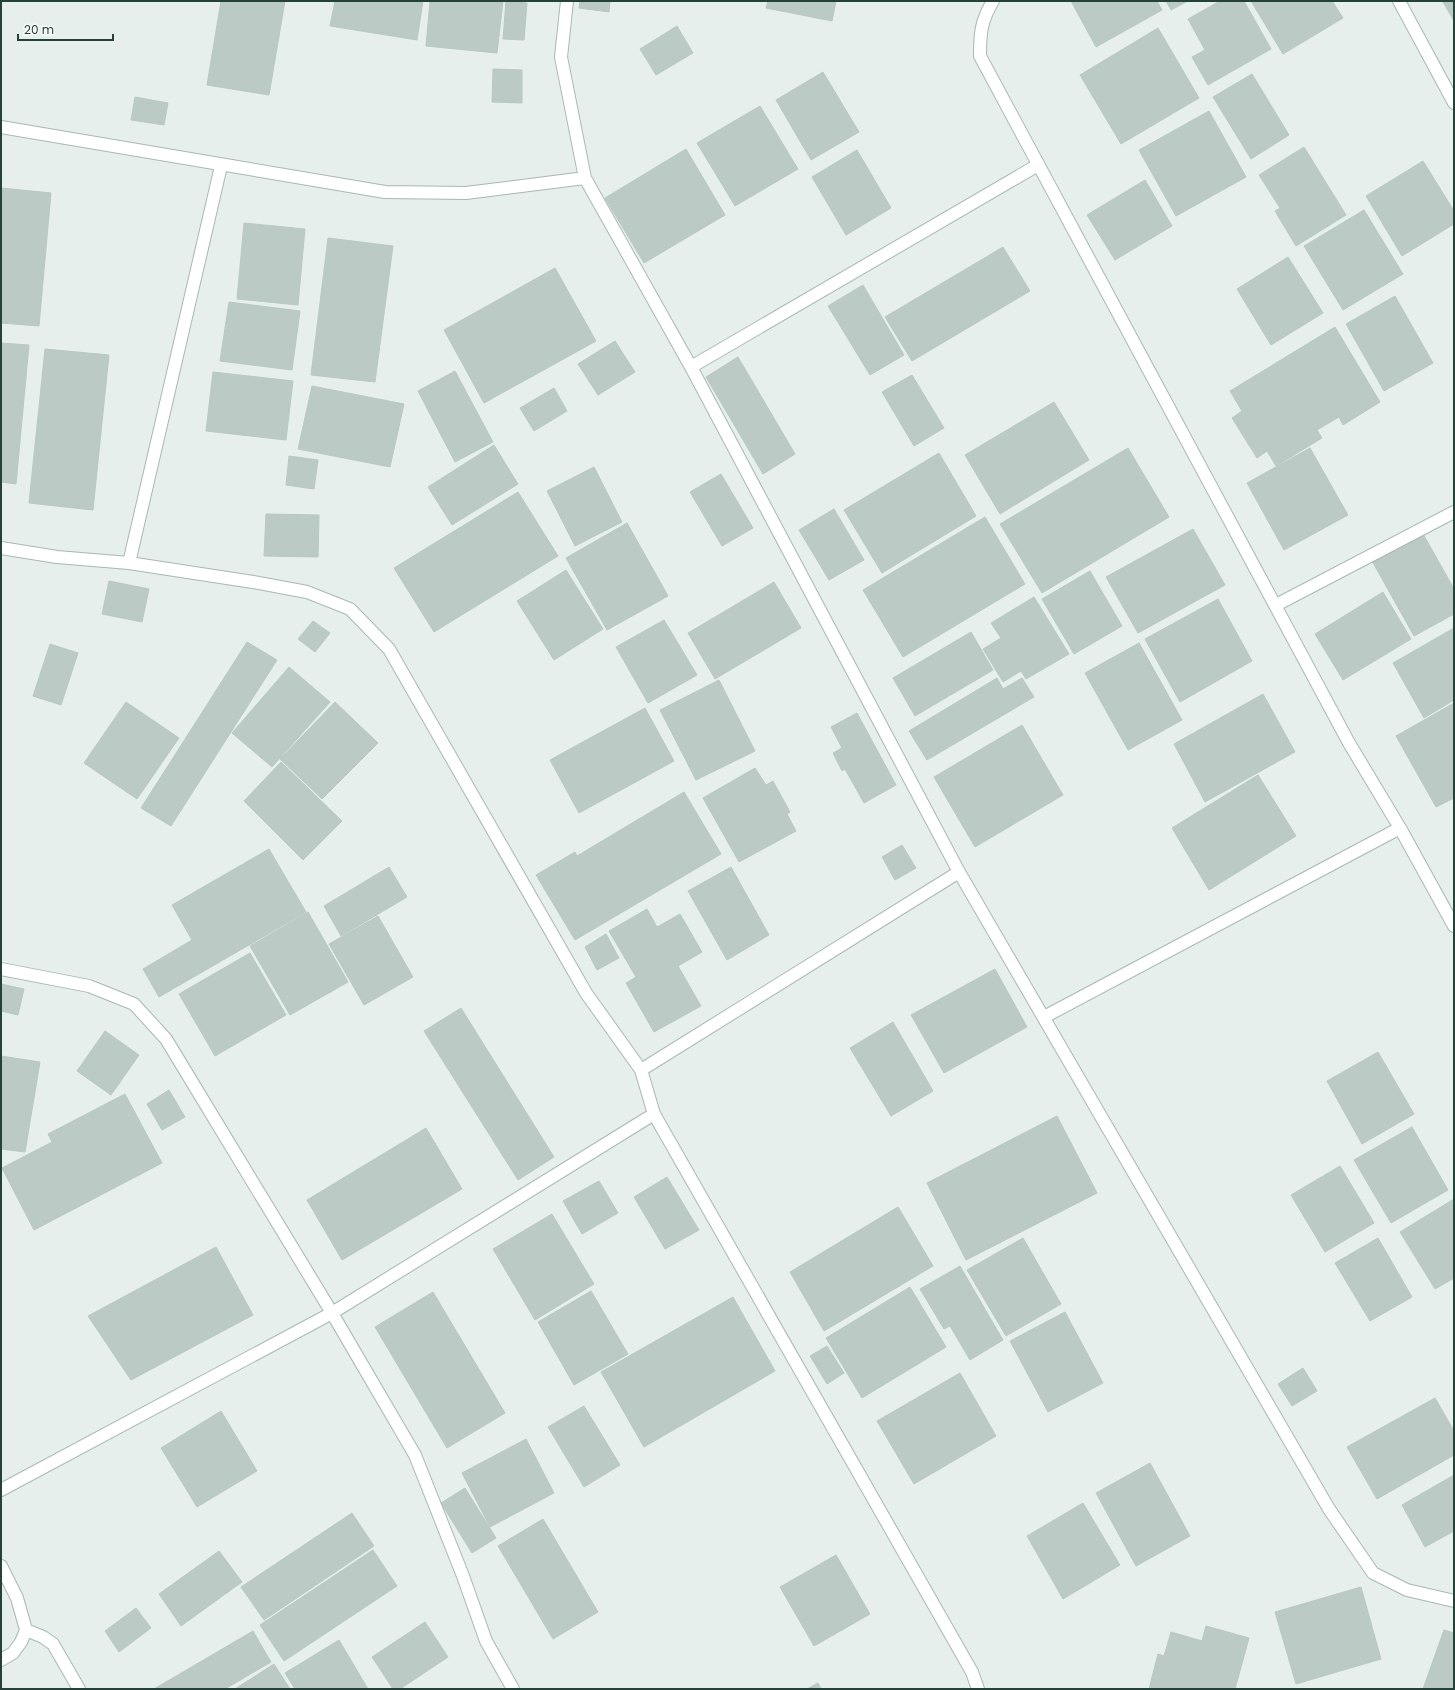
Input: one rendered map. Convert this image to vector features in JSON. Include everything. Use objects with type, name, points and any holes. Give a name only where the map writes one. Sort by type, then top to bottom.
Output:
[{"type":"street","points":[[567,1],[561,57],[585,178],[691,367],[959,872],[1329,1509],[1373,1573],[1407,1590],[1454,1601]]},
{"type":"street","points":[[993,1],[986,12],[980,31],[980,56],[1349,742],[1400,828],[1454,926]]},
{"type":"street","points":[[1399,1],[1454,102]]},
{"type":"street","points":[[1,127],[221,166],[385,192],[466,193],[585,178]]},
{"type":"street","points":[[691,367],[1038,165]]},
{"type":"street","points":[[129,563],[221,166]]},
{"type":"street","points":[[1276,605],[1454,512]]},
{"type":"street","points":[[1,548],[57,557],[129,563],[307,592],[350,609],[389,649],[586,993],[641,1070],[654,1114],[972,1672],[978,1689]]},
{"type":"street","points":[[1044,1017],[1400,828]]},
{"type":"street","points":[[641,1070],[959,872]]},
{"type":"street","points":[[1,969],[89,986],[134,1004],[166,1039],[332,1313],[415,1455],[463,1576],[486,1641],[513,1689]]},
{"type":"street","points":[[1,1490],[332,1313],[654,1114]]},
{"type":"street","points":[[1,1566],[18,1598],[26,1630],[21,1642],[13,1653],[1,1660]]},
{"type":"street","points":[[26,1630],[43,1637],[53,1644],[79,1689]]},
{"type":"building","points":[[221,1],[285,1],[269,95],[207,85]]},
{"type":"building","points":[[335,1],[423,1],[417,40],[330,26]]},
{"type":"building","points":[[430,1],[503,1],[497,53],[426,46]]},
{"type":"building","points":[[506,1],[527,3],[524,40],[503,39]]},
{"type":"building","points":[[580,1],[610,1],[609,12],[579,8]]},
{"type":"building","points":[[768,1],[836,1],[832,21],[766,8]]},
{"type":"building","points":[[1071,1],[1157,1],[1162,10],[1096,47]]},
{"type":"building","points":[[1166,1],[1188,1],[1171,10]]},
{"type":"building","points":[[1220,1],[1244,1],[1271,49],[1208,85],[1192,57],[1205,50],[1188,19]]},
{"type":"building","points":[[1251,1],[1332,1],[1343,18],[1283,54]]},
{"type":"building","points":[[1454,1],[1454,21],[1443,2]]},
{"type":"building","points":[[677,26],[693,53],[656,75],[640,49]]},
{"type":"building","points":[[1158,28],[1199,98],[1121,144],[1080,75]]},
{"type":"building","points":[[493,69],[522,70],[522,103],[492,102]]},
{"type":"building","points":[[823,72],[859,132],[811,160],[776,100]]},
{"type":"building","points":[[1252,74],[1289,135],[1251,159],[1213,97]]},
{"type":"building","points":[[135,97],[168,103],[164,125],[131,120]]},
{"type":"building","points":[[760,106],[798,169],[735,206],[697,143]]},
{"type":"building","points":[[1209,111],[1246,177],[1176,216],[1139,150]]},
{"type":"building","points":[[1304,147],[1346,215],[1296,246],[1275,211],[1280,208],[1259,175]]},
{"type":"building","points":[[686,149],[725,215],[644,263],[605,198]]},
{"type":"building","points":[[857,150],[891,208],[846,235],[812,177]]},
{"type":"building","points":[[1423,161],[1454,211],[1454,224],[1402,256],[1366,196]]},
{"type":"building","points":[[1145,180],[1172,226],[1115,260],[1087,215]]},
{"type":"building","points":[[1,188],[51,193],[39,326],[1,323]]},
{"type":"building","points":[[1364,210],[1403,274],[1343,310],[1304,246]]},
{"type":"building","points":[[244,223],[305,229],[298,305],[237,299]]},
{"type":"building","points":[[328,238],[393,246],[375,382],[311,375]]},
{"type":"building","points":[[1003,247],[1030,291],[912,361],[885,317]]},
{"type":"building","points":[[1288,257],[1323,313],[1271,345],[1237,289]]},
{"type":"building","points":[[555,268],[596,341],[484,403],[444,330]]},
{"type":"building","points":[[863,285],[904,355],[870,375],[828,306]]},
{"type":"building","points":[[1395,296],[1433,363],[1384,391],[1346,324]]},
{"type":"building","points":[[229,302],[300,311],[292,370],[220,361]]},
{"type":"building","points":[[1335,327],[1380,402],[1343,425],[1339,417],[1317,430],[1322,438],[1276,466],[1267,451],[1257,458],[1232,418],[1242,411],[1230,391]]},
{"type":"building","points":[[615,341],[635,372],[598,395],[578,364]]},
{"type":"building","points":[[1,343],[29,345],[16,484],[1,482]]},
{"type":"building","points":[[45,349],[109,355],[93,510],[29,503]]},
{"type":"building","points":[[738,357],[795,454],[763,474],[706,377]]},
{"type":"building","points":[[455,371],[493,442],[455,462],[418,391]]},
{"type":"building","points":[[213,372],[293,381],[286,440],[206,431]]},
{"type":"building","points":[[912,375],[944,428],[914,446],[882,392]]},
{"type":"building","points":[[312,386],[404,404],[390,467],[298,449]]},
{"type":"building","points":[[554,388],[567,411],[534,431],[520,408]]},
{"type":"building","points":[[1054,402],[1089,460],[1000,514],[965,455]]},
{"type":"building","points":[[494,445],[518,484],[452,525],[428,487]]},
{"type":"building","points":[[1128,448],[1169,517],[1042,593],[1000,524]]},
{"type":"building","points":[[1310,448],[1348,515],[1284,550],[1247,483]]},
{"type":"building","points":[[939,453],[976,516],[882,573],[844,510]]},
{"type":"building","points":[[289,456],[318,460],[314,489],[286,485]]},
{"type":"building","points":[[594,467],[622,522],[575,546],[547,491]]},
{"type":"building","points":[[721,474],[753,528],[722,546],[690,492]]},
{"type":"building","points":[[518,492],[558,556],[434,632],[394,568]]},
{"type":"building","points":[[834,509],[864,560],[829,580],[799,530]]},
{"type":"building","points":[[266,514],[319,515],[318,557],[264,556]]},
{"type":"building","points":[[985,517],[1025,584],[903,657],[863,590]]},
{"type":"building","points":[[627,523],[668,596],[607,630],[566,558]]},
{"type":"building","points":[[1193,529],[1225,585],[1138,633],[1106,577]]},
{"type":"building","points":[[1422,532],[1454,589],[1454,614],[1414,636],[1372,561]]},
{"type":"building","points":[[566,570],[603,629],[554,660],[517,601]]},
{"type":"building","points":[[1090,571],[1122,626],[1074,654],[1042,599]]},
{"type":"building","points":[[109,581],[149,589],[142,622],[102,614]]},
{"type":"building","points":[[774,582],[801,628],[715,679],[688,633]]},
{"type":"building","points":[[1383,592],[1411,639],[1343,680],[1315,634]]},
{"type":"building","points":[[1034,597],[1069,654],[1026,679],[1021,671],[1003,682],[983,649],[1001,638],[991,623]]},
{"type":"building","points":[[1218,599],[1252,661],[1180,702],[1145,639]]},
{"type":"building","points":[[664,620],[697,675],[648,703],[616,647]]},
{"type":"building","points":[[313,621],[330,633],[315,652],[298,639]]},
{"type":"building","points":[[1454,628],[1454,700],[1424,718],[1393,663]]},
{"type":"building","points":[[971,632],[993,670],[915,716],[893,678]]},
{"type":"building","points":[[247,642],[277,660],[171,826],[141,808]]},
{"type":"building","points":[[1139,643],[1182,720],[1128,750],[1085,673]]},
{"type":"building","points":[[50,644],[78,653],[61,705],[33,696]]},
{"type":"building","points":[[289,667],[330,702],[272,767],[232,733]]},
{"type":"building","points":[[997,678],[1003,689],[1022,678],[1034,697],[927,760],[909,731]]},
{"type":"building","points":[[719,680],[755,751],[696,780],[660,710]]},
{"type":"building","points":[[1263,694],[1295,752],[1205,802],[1174,744]]},
{"type":"building","points":[[126,702],[179,738],[137,799],[84,763]]},
{"type":"building","points":[[335,702],[378,743],[322,799],[280,759]]},
{"type":"building","points":[[1454,703],[1454,798],[1436,807],[1396,736]]},
{"type":"building","points":[[645,708],[674,761],[579,813],[550,760]]},
{"type":"building","points":[[857,713],[896,785],[864,803],[845,769],[842,771],[833,753],[842,748],[831,727]]},
{"type":"building","points":[[1022,725],[1063,795],[975,847],[934,777]]},
{"type":"building","points":[[281,762],[342,821],[303,860],[244,801]]},
{"type":"building","points":[[755,768],[766,785],[773,781],[790,812],[787,814],[796,831],[739,862],[703,798]]},
{"type":"building","points":[[1258,775],[1296,836],[1209,890],[1172,828]]},
{"type":"building","points":[[684,792],[721,854],[575,940],[536,875],[575,852],[577,856]]},
{"type":"building","points":[[902,845],[916,868],[895,880],[882,857]]},
{"type":"building","points":[[269,849],[306,912],[159,997],[143,969],[192,940],[172,905]]},
{"type":"building","points":[[389,867],[407,897],[341,936],[324,906]]},
{"type":"building","points":[[731,867],[769,935],[727,960],[688,891]]},
{"type":"building","points":[[647,909],[657,927],[680,914],[702,952],[678,966],[701,1006],[654,1032],[626,983],[636,977],[609,931]]},
{"type":"building","points":[[308,912],[348,982],[290,1015],[250,946]]},
{"type":"building","points":[[378,916],[413,977],[364,1005],[329,944]]},
{"type":"building","points":[[606,934],[619,958],[597,970],[585,947]]},
{"type":"building","points":[[250,953],[286,1015],[215,1056],[179,994]]},
{"type":"building","points":[[995,969],[1027,1027],[944,1073],[911,1015]]},
{"type":"building","points":[[1,984],[24,989],[18,1015],[1,1011]]},
{"type":"building","points":[[461,1008],[554,1157],[518,1180],[424,1031]]},
{"type":"building","points":[[893,1022],[933,1091],[891,1116],[850,1048]]},
{"type":"building","points":[[105,1031],[139,1055],[111,1095],[77,1071]]},
{"type":"building","points":[[1378,1052],[1414,1114],[1362,1144],[1327,1081]]},
{"type":"building","points":[[1,1056],[40,1062],[25,1152],[1,1149]]},
{"type":"building","points":[[169,1090],[185,1117],[162,1130],[147,1104]]},
{"type":"building","points":[[125,1094],[162,1163],[34,1230],[2,1168],[52,1142],[48,1134]]},
{"type":"building","points":[[1057,1116],[1097,1193],[966,1260],[927,1183]]},
{"type":"building","points":[[1412,1127],[1448,1190],[1391,1223],[1354,1160]]},
{"type":"building","points":[[426,1128],[462,1189],[342,1260],[307,1200]]},
{"type":"building","points":[[1340,1166],[1374,1223],[1325,1252],[1291,1195]]},
{"type":"building","points":[[667,1177],[699,1230],[665,1249],[634,1197]]},
{"type":"building","points":[[599,1181],[618,1213],[582,1234],[563,1201]]},
{"type":"building","points":[[1454,1199],[1454,1278],[1435,1289],[1400,1232]]},
{"type":"building","points":[[898,1207],[933,1266],[824,1331],[790,1272]]},
{"type":"building","points":[[552,1214],[594,1284],[535,1320],[493,1249]]},
{"type":"building","points":[[1023,1238],[1061,1304],[1006,1336],[967,1270]]},
{"type":"building","points":[[1378,1238],[1412,1297],[1370,1321],[1335,1263]]},
{"type":"building","points":[[216,1247],[253,1315],[131,1380],[88,1316]]},
{"type":"building","points":[[960,1266],[1003,1340],[970,1360],[950,1326],[944,1329],[920,1289]]},
{"type":"building","points":[[910,1287],[946,1347],[862,1398],[826,1338]]},
{"type":"building","points":[[591,1291],[628,1354],[574,1385],[538,1322]]},
{"type":"building","points":[[433,1292],[505,1413],[447,1448],[375,1327]]},
{"type":"building","points":[[733,1297],[775,1371],[644,1447],[601,1372]]},
{"type":"building","points":[[1065,1312],[1103,1383],[1048,1412],[1010,1341]]},
{"type":"building","points":[[827,1346],[844,1373],[827,1384],[810,1356]]},
{"type":"building","points":[[1303,1368],[1317,1391],[1292,1406],[1278,1384]]},
{"type":"building","points":[[960,1373],[996,1436],[914,1484],[877,1421]]},
{"type":"building","points":[[1435,1398],[1454,1431],[1454,1455],[1377,1499],[1347,1447]]},
{"type":"building","points":[[584,1406],[620,1465],[584,1487],[548,1427]]},
{"type":"building","points":[[221,1411],[257,1471],[197,1507],[161,1448]]},
{"type":"building","points":[[526,1439],[554,1493],[490,1527],[462,1473]]},
{"type":"building","points":[[1150,1463],[1190,1536],[1136,1566],[1096,1493]]},
{"type":"building","points":[[1454,1475],[1454,1531],[1425,1547],[1402,1505]]},
{"type":"building","points":[[465,1488],[496,1538],[472,1553],[441,1503]]},
{"type":"building","points":[[1083,1503],[1120,1565],[1063,1599],[1027,1536]]},
{"type":"building","points":[[352,1513],[374,1546],[264,1620],[241,1587]]},
{"type":"building","points":[[543,1519],[598,1612],[553,1639],[498,1546]]},
{"type":"building","points":[[373,1550],[397,1586],[284,1661],[260,1625]]},
{"type":"building","points":[[219,1551],[242,1582],[181,1626],[159,1594]]},
{"type":"building","points":[[836,1555],[870,1614],[814,1646],[780,1587]]},
{"type":"building","points":[[1361,1587],[1381,1659],[1296,1684],[1275,1612]]},
{"type":"building","points":[[136,1608],[151,1628],[119,1652],[105,1631]]},
{"type":"building","points":[[425,1622],[448,1657],[400,1689],[393,1689],[372,1657]]},
{"type":"building","points":[[1206,1626],[1249,1638],[1235,1689],[1149,1689],[1158,1654],[1164,1656],[1171,1632],[1202,1641]]},
{"type":"building","points":[[1444,1630],[1454,1633],[1454,1689],[1423,1689]]},
{"type":"building","points":[[253,1631],[271,1662],[225,1689],[154,1689]]},
{"type":"building","points":[[339,1640],[368,1689],[295,1689],[285,1673]]},
{"type":"building","points":[[274,1664],[290,1689],[235,1689]]},
{"type":"building","points":[[818,1683],[821,1689],[807,1689]]}]
